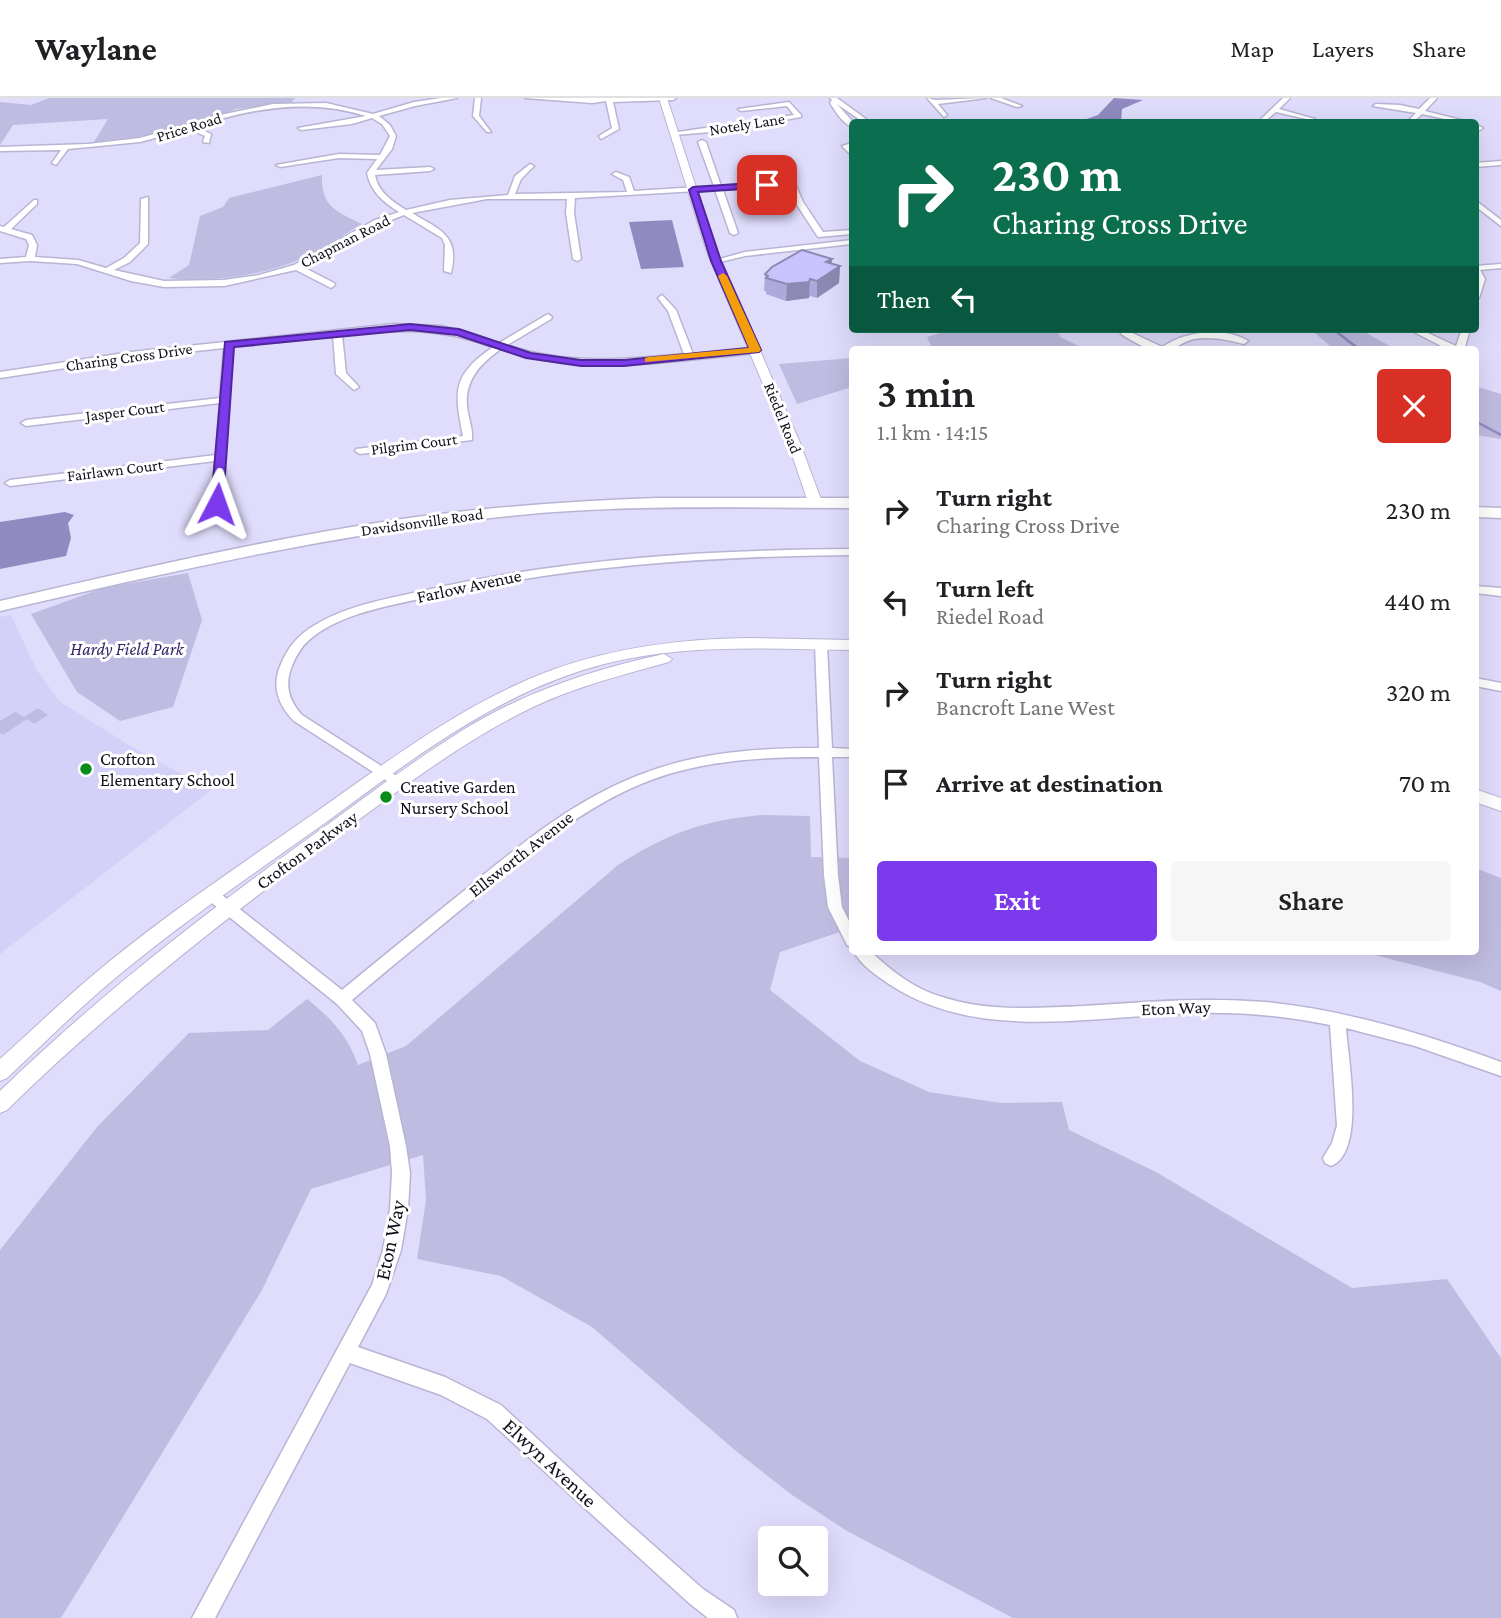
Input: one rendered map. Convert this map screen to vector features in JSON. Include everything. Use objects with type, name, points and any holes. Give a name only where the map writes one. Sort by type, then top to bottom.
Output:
[{"type":"main road","name":"Davidsonville Road","points":[[0,606],[259,550],[461,516],[628,502],[849,503]]},
{"type":"main road","points":[[1479,512],[1501,513]]},
{"type":"street","points":[[301,128],[352,122],[414,104],[454,98]]},
{"type":"street","points":[[478,98],[476,116],[489,131]]},
{"type":"street","points":[[528,98],[673,98]]},
{"type":"street","points":[[609,100],[619,98]]},
{"type":"street","name":"Riedel Road","points":[[663,98],[716,261],[756,350],[815,502]]},
{"type":"street","points":[[734,98],[751,124]]},
{"type":"street","points":[[831,98],[862,119]]},
{"type":"street","points":[[831,98],[849,123]]},
{"type":"street","points":[[932,100],[983,98]]},
{"type":"street","points":[[994,98],[1019,106]]},
{"type":"street","points":[[1264,119],[1287,98]]},
{"type":"street","points":[[1413,119],[1434,98]]},
{"type":"street","points":[[601,137],[616,129],[609,100]]},
{"type":"street","points":[[932,100],[944,115]]},
{"type":"street","name":"Price Road","points":[[0,149],[132,142],[243,111],[303,101],[374,116]]},
{"type":"street","name":"Notely Lane","points":[[674,133],[799,116],[789,104],[741,109]]},
{"type":"street","points":[[1376,106],[1421,111],[1454,119]]},
{"type":"street","points":[[1275,110],[1308,119]]},
{"type":"street","points":[[374,116],[385,123],[393,136],[392,143],[371,173],[372,184],[378,193],[441,233],[448,241],[448,271]]},
{"type":"street","points":[[190,127],[209,135],[207,142]]},
{"type":"street","points":[[702,142],[734,233]]},
{"type":"street","points":[[56,163],[66,147]]},
{"type":"street","points":[[280,164],[338,156],[383,157]]},
{"type":"street","points":[[781,160],[799,202],[821,235],[849,232]]},
{"type":"street","points":[[1479,164],[1501,163]]},
{"type":"street","points":[[511,196],[518,178],[530,166]]},
{"type":"street","points":[[371,173],[430,169]]},
{"type":"street","points":[[617,174],[626,179],[631,194]]},
{"type":"street","name":"Chapman Road","points":[[0,261],[30,259],[78,262],[148,282],[186,285],[240,281],[297,267],[367,227],[406,212],[459,200],[511,196],[631,194],[792,183]]},
{"type":"street","points":[[571,197],[569,213],[577,259]]},
{"type":"street","points":[[108,270],[127,260],[144,244],[145,199]]},
{"type":"street","points":[[3,228],[34,202]]},
{"type":"street","points":[[1479,205],[1501,224]]},
{"type":"street","points":[[3,228],[22,233],[32,242],[30,259]]},
{"type":"street","points":[[716,261],[745,254],[849,242]]},
{"type":"street","points":[[716,261],[747,261],[849,250]]},
{"type":"street","points":[[1479,269],[1501,266]]},
{"type":"street","points":[[297,267],[331,285]]},
{"type":"street","points":[[663,298],[672,310],[689,356]]},
{"type":"street","points":[[501,346],[548,317]]},
{"type":"street","name":"Charing Cross Drive","points":[[0,375],[131,355],[394,327],[459,332],[545,359],[581,363],[624,363],[756,350]]},
{"type":"street","points":[[337,332],[341,374],[354,387]]},
{"type":"street","points":[[1126,333],[1153,346]]},
{"type":"street","points":[[1421,333],[1448,346]]},
{"type":"street","points":[[1170,346],[1196,336],[1224,336],[1244,341]]},
{"type":"street","points":[[217,504],[229,344]]},
{"type":"street","name":"Pilgrim Court","points":[[360,451],[468,438],[461,400],[463,384],[473,367],[501,346]]},
{"type":"street","name":"Jasper Court","points":[[26,423],[225,400]]},
{"type":"street","name":"Fairlawn Court","points":[[10,483],[221,457]]},
{"type":"street","name":"Farlow Avenue","points":[[398,783],[298,718],[282,695],[283,675],[290,655],[307,637],[343,616],[454,588],[587,565],[732,553],[849,552]]},
{"type":"street","points":[[1479,589],[1501,592]]},
{"type":"street","name":"Crofton Parkway","points":[[0,1072],[93,986],[212,895],[440,731],[467,716],[565,671],[644,650],[694,643],[742,641],[849,645]]},
{"type":"street","points":[[821,645],[831,875],[835,906],[849,935]]},
{"type":"street","name":"Crofton Parkway","points":[[0,1104],[111,998],[398,783],[455,742],[508,712],[573,683],[610,671],[688,655],[821,645]]},
{"type":"street","points":[[1479,682],[1501,687]]},
{"type":"street","name":"Ellsworth Avenue","points":[[342,999],[540,836],[576,810],[609,793],[676,767],[712,759],[774,752],[849,753]]},
{"type":"street","points":[[1479,797],[1501,805]]},
{"type":"street","name":"Eton Way","points":[[203,1618],[380,1289],[392,1250],[400,1209],[401,1173],[379,1054],[369,1028],[342,999],[212,895]]},
{"type":"street","name":"Eton Way","points":[[863,955],[877,970],[902,987],[933,1002],[988,1015],[1235,1007],[1268,1009],[1431,1044],[1501,1069]]},
{"type":"street","points":[[1331,1158],[1339,1146],[1345,1126],[1338,1022]]},
{"type":"street","name":"Elwyn Avenue","points":[[347,1353],[445,1387],[494,1412],[619,1528],[696,1596],[726,1618]]},
{"type":"shaded area","points":[[1114,98],[1143,100],[1122,109],[1121,119],[1087,119],[1098,115]]},
{"type":"shaded area","points":[[672,220],[684,267],[641,269],[629,222]]},
{"type":"shaded area","points":[[65,512],[74,515],[68,523],[71,538],[66,556],[0,569],[0,522]]},
{"type":"shaded area","name":"Crofton Elementary School","points":[[11,615],[36,669],[59,701],[132,747],[211,790],[0,954],[0,617]]},
{"type":"green space","points":[[49,98],[295,98],[292,102],[237,109],[150,136],[94,142],[108,119],[13,125],[0,145],[0,102],[31,105]]},
{"type":"green space","points":[[322,175],[327,201],[338,211],[362,224],[309,256],[269,270],[219,279],[169,278],[189,265],[200,216],[223,207],[229,198]]},
{"type":"green space","points":[[940,333],[1058,333],[1060,337],[1079,346],[931,346],[927,337]]},
{"type":"green space","points":[[1315,333],[1366,333],[1390,346],[1330,346]]},
{"type":"green space","points":[[849,358],[849,388],[797,404],[779,364]]},
{"type":"green space","points":[[1479,387],[1501,394],[1501,439],[1479,436]]},
{"type":"green space","name":"Hardy Field Park","points":[[188,573],[202,620],[173,707],[120,721],[77,692],[31,614],[103,588]]},
{"type":"green space","points":[[38,708],[48,715],[34,724],[27,719],[3,735],[0,733],[0,721],[15,712],[24,717]]},
{"type":"green space","points":[[761,815],[810,816],[811,857],[849,858],[849,929],[780,952],[770,990],[860,1061],[929,1092],[1001,1103],[1062,1102],[1069,1130],[1156,1172],[1352,1288],[1447,1279],[1501,1358],[1501,1618],[1013,1618],[847,1531],[792,1495],[736,1451],[592,1327],[501,1276],[417,1259],[426,1200],[423,1155],[311,1189],[262,1290],[61,1618],[0,1618],[0,1250],[97,1127],[189,1033],[268,1030],[307,999],[338,1028],[358,1065],[406,1046],[618,865],[686,830]]},
{"type":"green space","points":[[1479,870],[1501,878],[1501,991],[1480,982],[1375,955],[1479,955]]},
{"type":"building","points":[[802,250],[832,259],[826,262],[840,266],[817,281],[810,279],[809,282],[787,284],[766,278],[768,276],[765,274],[772,267]]},
{"type":"waterway","points":[[1338,333],[1355,346]]},
{"type":"waterway","points":[[1479,423],[1501,435]]},
{"type":"slow traffic","points":[[649,360],[756,350],[723,276]]},
{"type":"place","name":"Crofton Elementary School","points":[[86,769]]},
{"type":"place","name":"Creative Garden Nursery School","points":[[386,797]]},
{"type":"route","points":[[217,504],[229,344],[410,327],[459,332],[529,356],[561,362],[624,363],[756,350],[716,261],[693,190],[767,185]]}]
